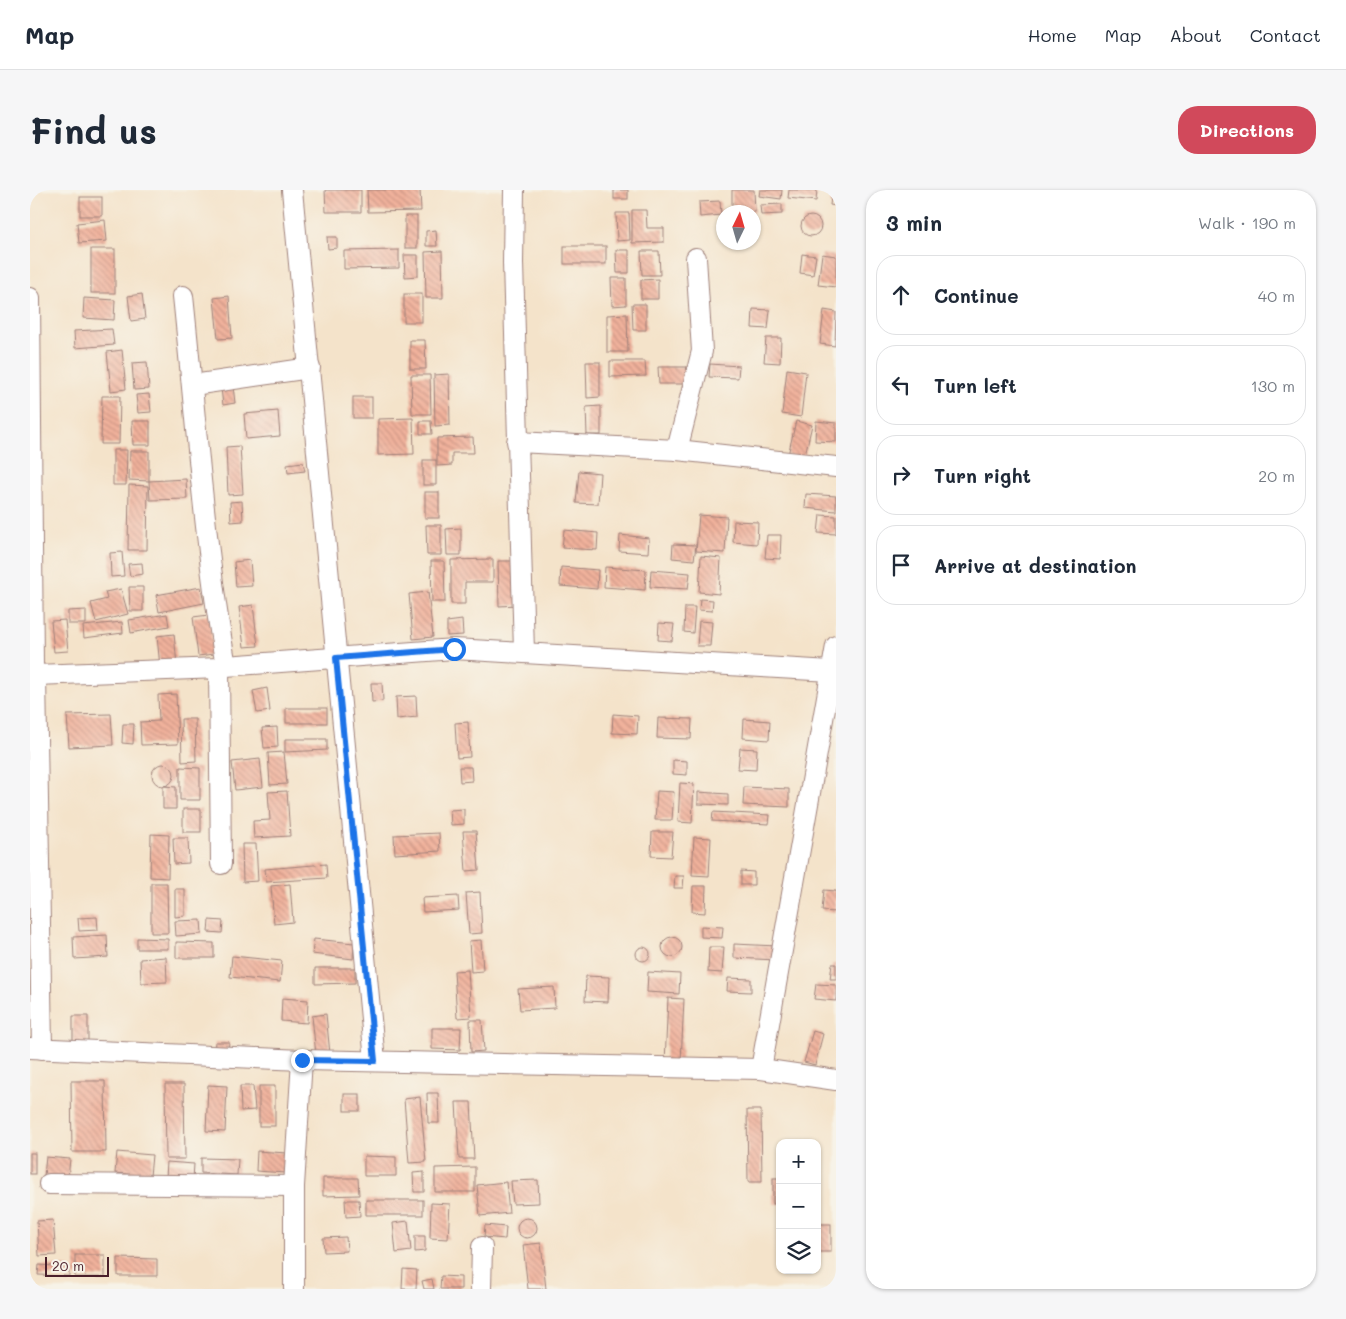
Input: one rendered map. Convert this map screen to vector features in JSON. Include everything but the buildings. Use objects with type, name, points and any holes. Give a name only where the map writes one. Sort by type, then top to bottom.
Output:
[{"type":"street","points":[[292,190],[375,1061]]},
{"type":"street","points":[[514,190],[513,263],[524,652]]},
{"type":"street","points":[[677,450],[702,351],[696,258]]},
{"type":"street","points":[[183,296],[193,385],[202,498],[222,667],[221,864]]},
{"type":"street","points":[[30,298],[36,1048],[302,1060],[761,1069],[836,1080]]},
{"type":"street","points":[[193,385],[310,368]]},
{"type":"street","points":[[517,442],[677,450],[836,467]]},
{"type":"street","points":[[761,1069],[836,646]]},
{"type":"street","points":[[33,670],[222,667],[454,649],[831,671]]},
{"type":"street","points":[[294,1289],[294,1186],[302,1060]]},
{"type":"street","points":[[49,1184],[294,1186]]},
{"type":"street","points":[[481,1289],[482,1246]]},
{"type":"route","points":[[302,1060],[375,1061],[336,658],[454,649]]}]
